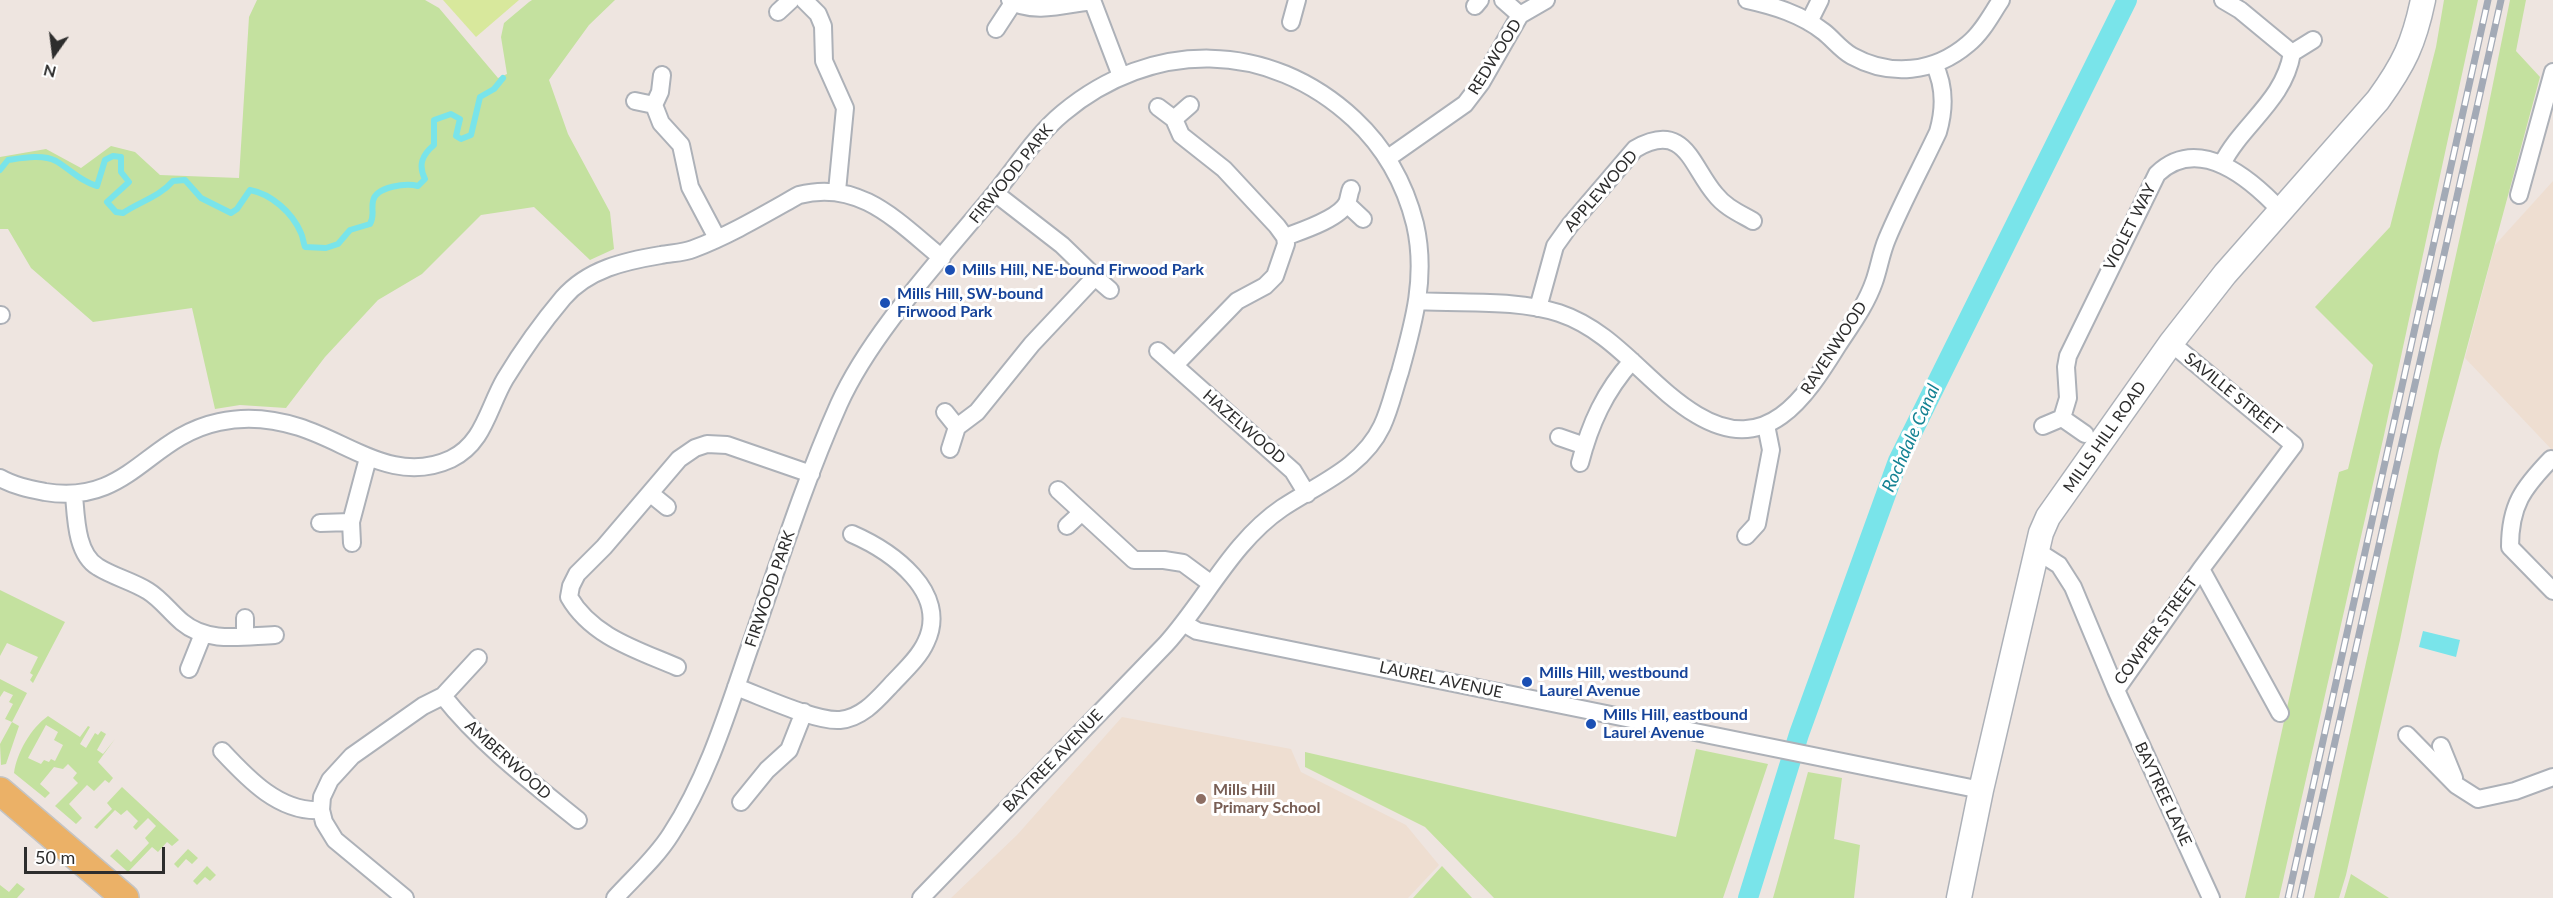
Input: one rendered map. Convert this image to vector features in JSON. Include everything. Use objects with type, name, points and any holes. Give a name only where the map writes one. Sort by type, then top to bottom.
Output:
[{"type":"main road","points":[[0,791],[124,898]]},
{"type":"street","points":[[778,12],[791,0]]},
{"type":"street","points":[[804,0],[818,14],[823,26],[824,61],[845,108],[837,192]]},
{"type":"street","points":[[1503,0],[1520,15]]},
{"type":"street","name":"REDWOOD","points":[[1388,158],[1466,104],[1481,83],[1520,15],[1546,0]]},
{"type":"street","points":[[1747,0],[1775,7],[1809,22],[1849,54],[1865,62],[1884,69],[1905,71],[1934,64],[1968,45],[2001,0]]},
{"type":"street","points":[[1809,22],[1820,0]]},
{"type":"street","points":[[2223,0],[2240,10],[2292,53]]},
{"type":"street","name":"MILLS HILL ROAD","points":[[1959,898],[1981,790],[2037,551],[2048,517],[2171,344],[2225,274],[2378,100],[2408,54],[2423,0]]},
{"type":"street","points":[[996,28],[1012,1],[1038,7],[1092,1],[1121,76]]},
{"type":"street","points":[[1291,21],[1294,1]]},
{"type":"street","points":[[2222,164],[2236,140],[2268,107],[2278,93],[2290,66],[2292,53],[2313,40]]},
{"type":"street","name":"FIRWOOD PARK","points":[[615,898],[659,851],[679,820],[699,781],[736,687],[811,474],[854,373],[942,258],[1054,121],[1091,92],[1121,76],[1175,60],[1203,58],[1251,62],[1282,72],[1310,85],[1335,101],[1367,132],[1388,158],[1401,184],[1414,221],[1419,256],[1419,300],[1382,427],[1358,458],[1334,479],[1284,507],[1263,524],[1210,583],[1185,624]]},
{"type":"street","name":"RAVENWOOD","points":[[1419,300],[1538,308],[1574,319],[1590,327],[1686,407],[1719,426],[1742,429],[1766,424],[1790,411],[1810,389],[1862,309],[1874,282],[1887,239],[1942,118],[1942,86],[1934,64]]},
{"type":"street","points":[[2519,195],[2553,72]]},
{"type":"street","points":[[662,75],[660,92],[654,105],[661,123],[681,145],[690,187],[717,238]]},
{"type":"street","points":[[635,101],[654,105]]},
{"type":"street","points":[[1174,119],[1190,105]]},
{"type":"street","points":[[1158,107],[1174,119],[1181,135],[1224,169],[1285,237],[1284,255],[1275,276],[1265,285],[1237,301],[1175,365]]},
{"type":"street","name":"APPLEWOOD","points":[[1538,308],[1555,246],[1569,225],[1635,149],[1647,142],[1659,140],[1673,142],[1684,149],[1696,162],[1713,193],[1726,207],[1753,221]]},
{"type":"street","name":"VIOLET WAY","points":[[2062,418],[2068,398],[2066,367],[2071,348],[2157,174],[2173,161],[2182,158],[2222,164],[2236,170],[2281,212]]},
{"type":"street","points":[[0,478],[28,489],[74,495],[107,487],[168,444],[219,422],[249,419],[301,427],[368,458],[408,468],[428,468],[452,458],[479,435],[504,380],[564,297],[576,286],[616,264],[691,250],[799,195],[812,191],[855,195],[871,203],[942,258]]},
{"type":"street","points":[[996,193],[1062,245],[1110,290]]},
{"type":"street","points":[[1285,237],[1316,226],[1349,197],[1364,219]]},
{"type":"street","points":[[950,449],[957,427],[977,412],[1032,344],[1095,277]]},
{"type":"street","name":"SAVILLE STREET","points":[[2171,344],[2294,445]]},
{"type":"street","name":"HAZELWOOD","points":[[1158,351],[1293,471],[1307,494]]},
{"type":"street","points":[[1580,463],[1599,407],[1612,385],[1632,361]]},
{"type":"street","points":[[945,412],[957,427]]},
{"type":"street","points":[[2043,426],[2062,418],[2085,434]]},
{"type":"street","points":[[1746,536],[1757,524],[1771,450],[1766,424]]},
{"type":"street","points":[[1559,437],[1585,446]]},
{"type":"street","points":[[677,667],[615,641],[586,620],[569,597],[577,574],[651,494],[679,459],[695,448],[707,444],[727,445],[811,474]]},
{"type":"street","name":"COWPER STREET","points":[[2116,690],[2200,569],[2294,445]]},
{"type":"street","points":[[352,543],[351,522],[368,458]]},
{"type":"street","points":[[2551,459],[2528,483],[2515,506],[2510,522],[2510,547],[2553,591]]},
{"type":"street","points":[[1058,490],[1134,560],[1164,560],[1183,563],[1210,583]]},
{"type":"street","points":[[651,494],[668,507]]},
{"type":"street","points":[[74,495],[79,537],[91,561],[97,567],[138,585],[155,596],[183,623],[203,634],[224,638],[275,635]]},
{"type":"street","points":[[1067,526],[1081,513]]},
{"type":"street","points":[[320,523],[351,522]]},
{"type":"street","points":[[736,687],[834,721],[862,712],[879,698],[921,651],[930,632],[929,602],[914,577],[899,561],[872,543],[852,534]]},
{"type":"street","name":"COWPER STREET","points":[[2037,551],[2060,565],[2073,587],[2116,690]]},
{"type":"street","points":[[2200,569],[2280,713]]},
{"type":"street","points":[[245,618],[245,636]]},
{"type":"street","name":"LAUREL AVENUE","points":[[1185,624],[1197,631],[1981,790]]},
{"type":"street","name":"BAYTREE AVENUE","points":[[921,898],[1185,624]]},
{"type":"street","points":[[189,669],[203,634]]},
{"type":"street","points":[[405,898],[335,840],[321,810],[322,797],[330,780],[352,756],[423,706],[443,696],[478,658]]},
{"type":"street","name":"BAYTREE LANE","points":[[2116,690],[2211,898]]},
{"type":"street","name":"AMBERWOOD","points":[[443,696],[457,714],[519,772],[578,820]]},
{"type":"street","points":[[741,802],[767,770],[789,750],[804,712]]},
{"type":"street","points":[[2408,735],[2456,785],[2478,799],[2515,791],[2553,777]]},
{"type":"street","points":[[2441,746],[2456,785]]},
{"type":"street","points":[[222,751],[242,772],[279,802],[291,807],[321,810]]},
{"type":"shaded area","points":[[2553,181],[2553,451],[2465,358],[2495,245]]},
{"type":"shaded area","name":"Mills Hill Primary School","points":[[1122,717],[1291,749],[1301,772],[1406,825],[1439,865],[1408,898],[951,898],[1017,835]]},
{"type":"green space","points":[[257,0],[425,0],[439,8],[498,78],[507,74],[501,37],[504,23],[532,0],[615,0],[589,25],[549,80],[568,134],[610,212],[614,249],[590,260],[534,207],[481,215],[422,274],[378,300],[325,357],[286,408],[240,405],[215,409],[192,308],[93,322],[31,268],[8,229],[0,229],[0,157],[46,149],[81,168],[111,146],[135,152],[160,175],[239,178],[249,17]]},
{"type":"green space","points":[[443,0],[519,0],[476,37]]},
{"type":"green space","points":[[2444,0],[2478,0],[2384,435],[2279,898],[2245,898],[2339,472],[2348,469],[2373,365],[2315,307],[2390,227],[2436,47]]},
{"type":"green space","points":[[2510,0],[2526,0],[2516,51],[2540,77],[2439,451],[2400,640],[2346,875],[2339,898],[2314,898],[2484,128]]},
{"type":"green space","points":[[0,590],[65,622],[33,683],[30,680],[33,675],[30,673],[38,657],[7,643],[0,656]]},
{"type":"green space","points":[[0,679],[27,693],[12,722],[5,719],[13,704],[9,702],[13,695],[4,691],[0,697]]},
{"type":"green space","points":[[48,716],[80,737],[88,726],[90,727],[80,744],[86,748],[95,733],[98,735],[101,731],[106,734],[97,750],[103,754],[115,739],[98,762],[113,778],[109,783],[105,780],[94,791],[87,785],[69,804],[82,818],[76,824],[55,806],[78,783],[73,778],[77,773],[68,764],[63,769],[54,767],[40,784],[50,793],[45,798],[14,773],[18,757],[26,741]],"holes":[[[46,725],[58,732],[54,740],[63,745],[55,761],[44,760],[41,764],[28,758]]]},
{"type":"green space","points":[[12,722],[19,726],[6,764],[1,765],[0,744]]},
{"type":"green space","points":[[1696,749],[1768,764],[1723,898],[1494,898],[1425,827],[1305,767],[1305,752],[1676,837]]},
{"type":"green space","points":[[1808,772],[1842,778],[1834,839],[1860,845],[1854,898],[1773,898]]},
{"type":"green space","points":[[122,787],[179,840],[172,846],[167,842],[158,852],[152,847],[128,872],[110,856],[117,849],[131,862],[149,843],[145,838],[156,826],[148,818],[136,830],[133,827],[138,821],[127,810],[121,815],[115,810],[97,829],[94,827],[112,809],[107,803]]},
{"type":"green space","points":[[188,849],[198,858],[192,864],[186,859],[178,868],[174,864]]},
{"type":"green space","points":[[207,866],[216,875],[210,881],[205,877],[197,885],[193,881]]},
{"type":"green space","points":[[1442,866],[1472,898],[1413,898]]},
{"type":"green space","points":[[2351,874],[2389,898],[2344,898]]},
{"type":"green space","points":[[17,883],[25,889],[17,898],[0,898],[0,885],[9,892]]},
{"type":"water","points":[[2423,631],[2460,640],[2456,657],[2419,647]]},
{"type":"waterway","name":"Rochdale Canal","points":[[1748,898],[1799,734],[1898,461],[2127,0]]},
{"type":"waterway","points":[[0,170],[8,160],[45,158],[56,161],[97,186],[105,160],[113,156],[121,157],[121,172],[129,182],[107,202],[116,212],[123,213],[156,195],[173,181],[185,180],[201,198],[231,213],[237,209],[250,190],[266,195],[286,211],[297,225],[305,247],[326,248],[338,244],[350,230],[370,224],[373,201],[380,192],[400,185],[418,186],[425,179],[422,160],[434,145],[434,120],[451,114],[460,119],[456,136],[461,139],[471,135],[480,97],[494,89],[503,78]]},
{"type":"railway","points":[[2288,898],[2488,0]]},
{"type":"railway","points":[[2300,898],[2501,0]]},
{"type":"place","name":"Mills Hill, NE-bound Firwood Park","points":[[950,270]]},
{"type":"place","name":"Mills Hill, SW-bound Firwood Park","points":[[885,303]]},
{"type":"place","name":"Mills Hill, westbound Laurel Avenue","points":[[1527,682]]},
{"type":"place","name":"Mills Hill, eastbound Laurel Avenue","points":[[1591,724]]},
{"type":"place","name":"Mills Hill Primary School","points":[[1201,799]]}]
